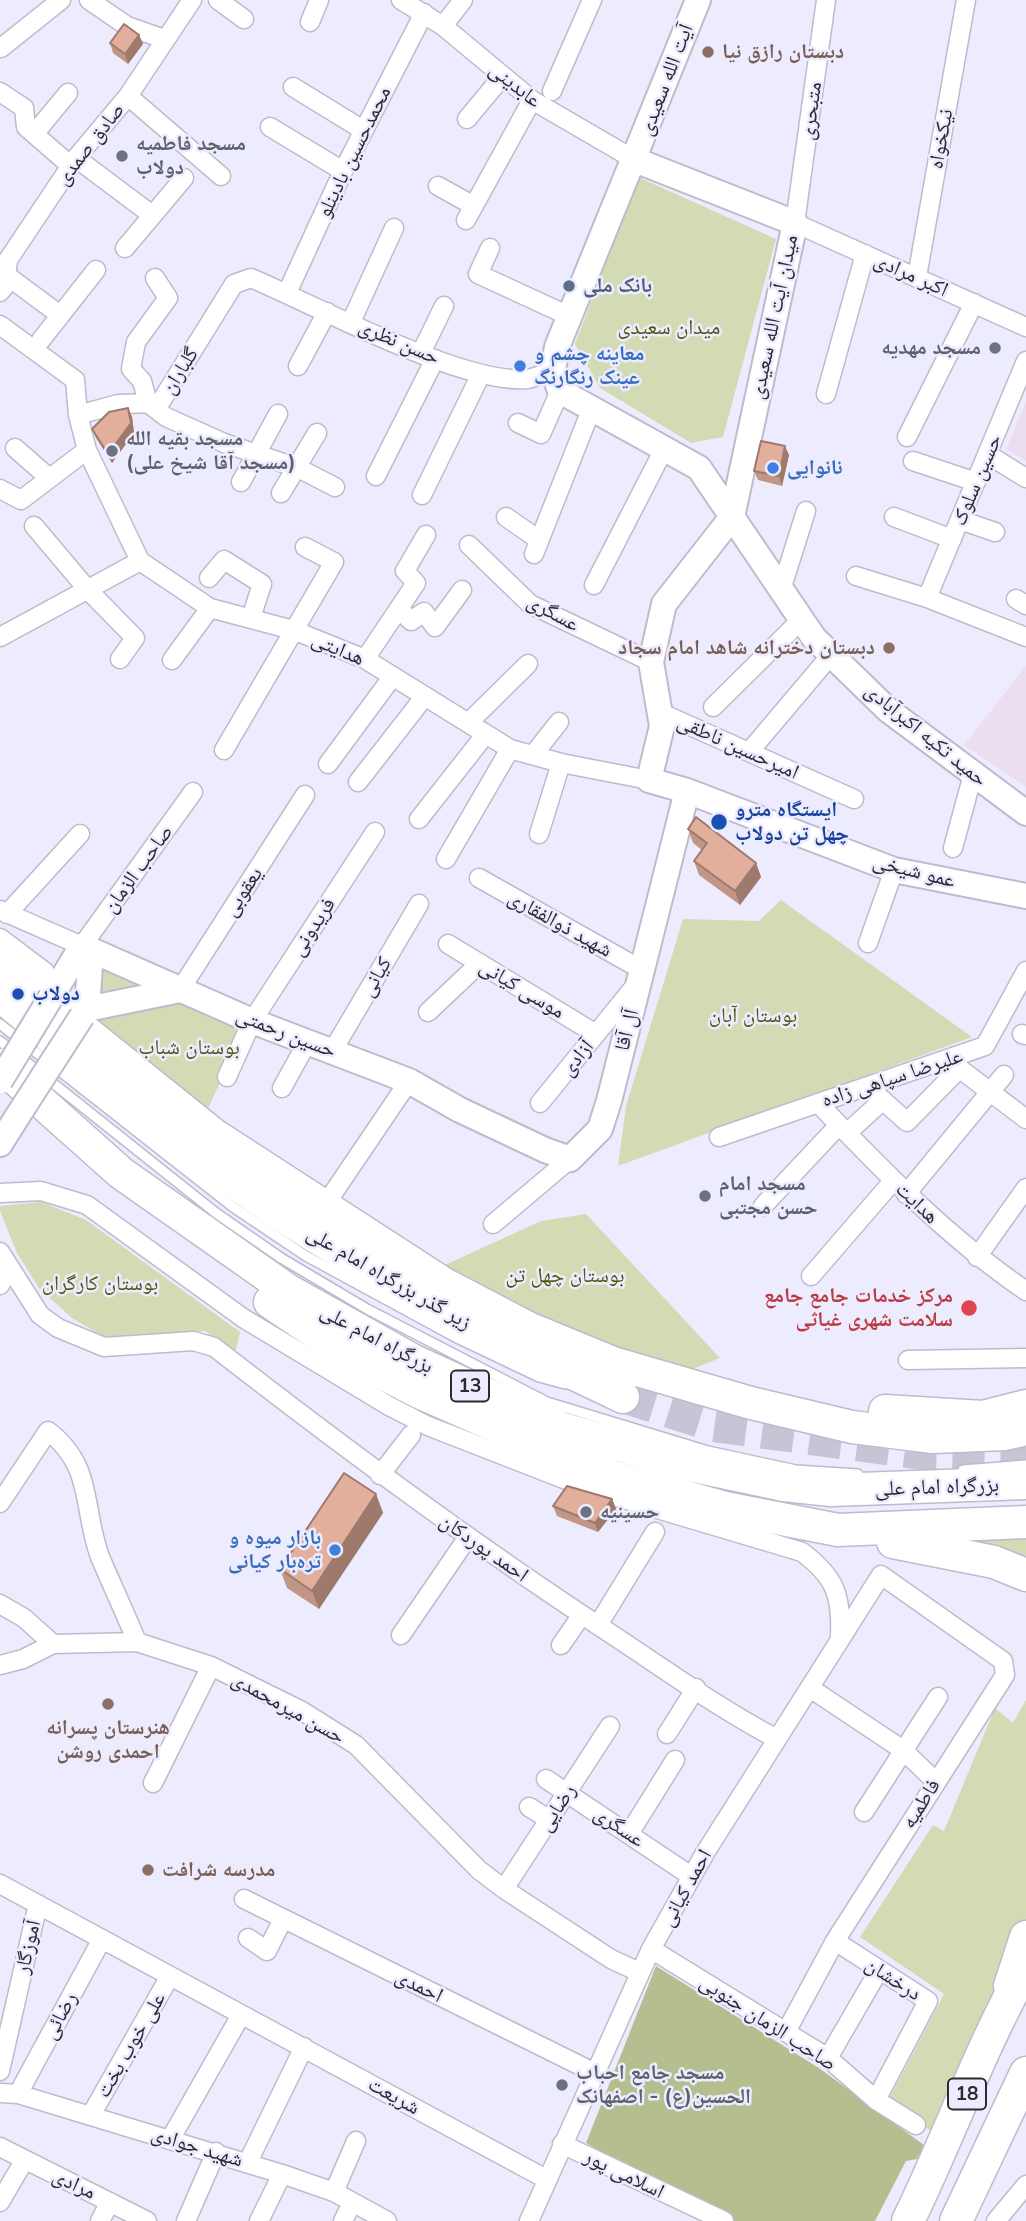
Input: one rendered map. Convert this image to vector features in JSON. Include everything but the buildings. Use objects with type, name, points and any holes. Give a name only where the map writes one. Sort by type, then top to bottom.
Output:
[{"type":"highway","points":[[0,963],[214,1135],[444,1284],[528,1328],[613,1363],[751,1404],[852,1427],[933,1437],[1005,1434],[1026,1429]]},
{"type":"highway","name":"زیر گذر بزرگراه امام علی","points":[[0,995],[169,1135],[307,1232],[482,1332],[620,1396]]},
{"type":"highway","name":"بزرگراه امام علی","points":[[0,1065],[121,1173],[289,1291],[414,1361],[563,1429],[690,1465],[784,1485],[831,1490],[1026,1483]]},
{"type":"highway","points":[[121,1173],[250,1288],[353,1358],[419,1392],[610,1476],[725,1508],[854,1531],[905,1545],[994,1562],[1026,1575]]},
{"type":"highway","points":[[751,1404],[983,1416],[1026,1406]]},
{"type":"highway","points":[[854,1531],[1026,1522]]},
{"type":"highway","points":[[1003,2007],[1026,1937]]},
{"type":"highway","name":"18","points":[[908,2221],[946,2142],[1003,2007],[1026,1967]]},
{"type":"highway","name":"18","points":[[956,2221],[1026,2073]]},
{"type":"main road","name":"آیت الله سعیدی","points":[[635,160],[698,0]]},
{"type":"main road","name":"میدان آیت الله سعیدی","points":[[635,160],[795,223],[732,517]]},
{"type":"main road","points":[[635,160],[569,316],[556,381],[591,410],[699,468],[732,517],[664,604],[651,662],[662,726],[649,780]]},
{"type":"main road","name":"حمید تکیه اکبرآبادی","points":[[732,517],[814,638],[888,710],[1026,813]]},
{"type":"main road","name":"عمو شیخی","points":[[649,780],[687,791],[894,870],[1026,896]]},
{"type":"main road","name":"آل آقا","points":[[570,1159],[600,1129],[687,791]]},
{"type":"main road","points":[[0,1081],[52,994],[87,948]]},
{"type":"main road","points":[[0,1144],[85,1012],[87,948]]},
{"type":"main road","name":"حسین رحمتی","points":[[87,948],[252,1021],[409,1081],[496,1127],[570,1159]]},
{"type":"main road","points":[[85,1012],[180,990]]},
{"type":"main road","points":[[990,2152],[1026,2110]]},
{"type":"street","points":[[1,48],[61,0]]},
{"type":"street","points":[[89,0],[127,26],[164,38]]},
{"type":"street","name":"صادق صمدی","points":[[3,284],[8,260],[74,162],[128,96],[164,38],[192,0]]},
{"type":"street","points":[[218,0],[244,19]]},
{"type":"street","points":[[310,22],[319,0]]},
{"type":"street","name":"عابدینی","points":[[401,0],[443,26],[532,100],[635,160]]},
{"type":"street","points":[[443,26],[463,0]]},
{"type":"street","name":"متبحری","points":[[795,223],[826,0]]},
{"type":"street","name":"نیکخواه","points":[[917,278],[966,0]]},
{"type":"street","points":[[552,91],[597,4]]},
{"type":"street","name":"محمدحسین بادینلو","points":[[287,293],[363,130],[424,13]]},
{"type":"street","points":[[570,52],[588,56]]},
{"type":"street","points":[[467,119],[502,77]]},
{"type":"street","points":[[293,87],[363,130]]},
{"type":"street","points":[[0,92],[24,108],[26,127],[34,134],[152,215]]},
{"type":"street","points":[[34,134],[68,93]]},
{"type":"street","points":[[128,96],[221,176]]},
{"type":"street","points":[[438,186],[470,213],[532,100]]},
{"type":"street","points":[[270,127],[343,171]]},
{"type":"street","points":[[125,248],[184,178]]},
{"type":"street","name":"اکبر مرادی","points":[[795,223],[1026,327]]},
{"type":"street","points":[[351,322],[394,228]]},
{"type":"street","points":[[491,248],[478,274],[569,316]]},
{"type":"street","points":[[826,394],[866,254]]},
{"type":"street","points":[[41,340],[96,270]]},
{"type":"street","points":[[155,278],[168,298],[136,342],[131,369],[142,381],[148,403],[166,417],[224,443],[258,452],[298,468],[335,487]]},
{"type":"street","name":"حسن نظری","points":[[250,278],[428,356],[481,374],[556,381]]},
{"type":"street","name":"گلباران","points":[[78,415],[118,404],[160,403],[233,284],[250,278]]},
{"type":"street","points":[[3,284],[60,315]]},
{"type":"street","points":[[907,437],[974,303]]},
{"type":"street","points":[[376,476],[428,356],[444,306]]},
{"type":"street","points":[[298,366],[327,312]]},
{"type":"street","points":[[0,637],[140,561],[87,450],[78,415],[75,380],[1,328]]},
{"type":"street","name":"حسین سلوک","points":[[927,598],[1026,361]]},
{"type":"street","points":[[422,495],[481,374]]},
{"type":"street","points":[[518,424],[541,434],[556,381]]},
{"type":"street","points":[[506,517],[536,547],[591,410]]},
{"type":"street","points":[[241,482],[278,414]]},
{"type":"street","points":[[281,493],[317,433]]},
{"type":"street","points":[[15,448],[48,477]]},
{"type":"street","points":[[594,585],[664,449]]},
{"type":"street","points":[[0,489],[20,500],[87,450]]},
{"type":"street","points":[[987,454],[1026,478]]},
{"type":"street","points":[[913,461],[976,482]]},
{"type":"street","points":[[781,590],[806,511]]},
{"type":"street","points":[[894,517],[952,539]]},
{"type":"street","points":[[960,520],[995,531]]},
{"type":"street","points":[[34,526],[88,590],[135,638],[120,659]]},
{"type":"street","points":[[365,659],[416,583],[405,571],[426,535]]},
{"type":"street","name":"عسگری","points":[[469,545],[530,604],[651,662]]},
{"type":"street","points":[[224,750],[334,562],[305,547]]},
{"type":"street","points":[[209,578],[224,560],[262,584],[251,618]]},
{"type":"street","name":"هدایتی","points":[[140,561],[210,608],[293,630],[365,659],[510,748],[561,763],[649,780]]},
{"type":"street","points":[[856,576],[1024,633]]},
{"type":"street","points":[[400,610],[411,621],[424,612],[435,627],[462,590]]},
{"type":"street","points":[[172,660],[210,608]]},
{"type":"street","points":[[713,707],[801,620]]},
{"type":"street","points":[[749,752],[831,655]]},
{"type":"street","points":[[468,723],[528,664]]},
{"type":"street","points":[[328,764],[393,676]]},
{"type":"street","points":[[358,782],[425,696]]},
{"type":"street","name":"امیرحسین ناطقی","points":[[659,712],[855,799]]},
{"type":"street","points":[[533,755],[559,722]]},
{"type":"street","points":[[419,819],[485,735]]},
{"type":"street","points":[[446,859],[510,748]]},
{"type":"street","points":[[539,834],[561,763]]},
{"type":"street","points":[[953,848],[973,774]]},
{"type":"street","name":"صاحب الزمان","points":[[87,948],[193,792]]},
{"type":"street","name":"یعقوبی","points":[[180,990],[305,795]]},
{"type":"street","name":"فریدونی","points":[[227,1077],[252,1021],[375,832]]},
{"type":"street","points":[[3,912],[80,834]]},
{"type":"street","points":[[868,943],[894,870]]},
{"type":"street","name":"شهید ذوالفقاری","points":[[479,878],[641,975]]},
{"type":"street","name":"کیانی","points":[[333,1051],[419,904]]},
{"type":"street","name":"حسین رحمتی","points":[[3,912],[87,948]]},
{"type":"street","points":[[0,939],[45,972],[52,994]]},
{"type":"street","name":"موسی کیانی","points":[[449,944],[596,1034]]},
{"type":"street","points":[[428,1012],[480,963]]},
{"type":"street","name":"علیرضا سپاهی زاده","points":[[719,1137],[868,1087],[954,1064],[985,1046],[1026,971]]},
{"type":"street","name":"آزادی","points":[[540,1103],[641,975]]},
{"type":"street","points":[[282,1088],[308,1041]]},
{"type":"street","points":[[868,1087],[907,1122],[954,1064],[1026,1119]]},
{"type":"street","points":[[906,1194],[1004,1074]]},
{"type":"street","points":[[326,1205],[409,1081]]},
{"type":"street","points":[[763,1206],[843,1129],[883,1100]]},
{"type":"street","name":"هدایت","points":[[818,1103],[906,1194],[977,1257],[1026,1291]]},
{"type":"street","name":"آل آقا","points":[[493,1224],[570,1159]]},
{"type":"street","points":[[811,1276],[893,1181]]},
{"type":"street","points":[[977,1257],[1026,1188]]},
{"type":"street","points":[[0,1193],[41,1191],[87,1205],[243,1318],[389,1406],[428,1426],[587,1488],[802,1552],[824,1569],[837,1591],[841,1614],[840,1637]]},
{"type":"street","points":[[0,1252],[9,1269],[0,1285]]},
{"type":"street","name":"احمد پوردکان","points":[[9,1269],[40,1315],[58,1328],[104,1347],[202,1342],[214,1347],[380,1475],[468,1537],[582,1616],[777,1739]]},
{"type":"street","points":[[908,1360],[1026,1358]]},
{"type":"street","points":[[0,1503],[48,1431],[72,1453],[80,1468],[86,1486],[88,1517],[100,1556],[137,1642]]},
{"type":"street","points":[[380,1475],[411,1435]]},
{"type":"street","points":[[598,1625],[655,1532]]},
{"type":"street","points":[[401,1634],[468,1537]]},
{"type":"street","name":"احمد کیانی","points":[[529,2221],[651,1949],[691,1876],[881,1575],[1003,1661],[1006,1667]]},
{"type":"street","points":[[0,1604],[24,1618],[53,1644],[23,1659],[0,1665]]},
{"type":"street","points":[[562,1646],[582,1616]]},
{"type":"street","name":"حسن میرمحمدی","points":[[53,1644],[137,1642],[211,1667],[302,1711],[356,1745],[479,1870],[611,1959],[639,1972]]},
{"type":"street","points":[[153,1783],[211,1667]]},
{"type":"street","name":"فاطمیه","points":[[786,2032],[835,1941],[1005,1675],[1006,1667]]},
{"type":"street","points":[[667,1734],[696,1688]]},
{"type":"street","points":[[810,1688],[903,1750],[935,1781]]},
{"type":"street","points":[[864,1812],[938,1697]]},
{"type":"street","name":"رضایی","points":[[504,1889],[610,1726]]},
{"type":"street","points":[[629,1834],[675,1760]]},
{"type":"street","name":"عسگری","points":[[546,1779],[691,1876]]},
{"type":"street","points":[[529,1807],[550,1820]]},
{"type":"street","name":"شریعت","points":[[0,1884],[546,2179]]},
{"type":"street","name":"احمدی","points":[[244,1899],[595,2073]]},
{"type":"street","name":"آموزگار","points":[[0,2071],[38,1904]]},
{"type":"street","points":[[248,1938],[267,1951],[283,1919]]},
{"type":"street","name":"رضائی","points":[[9,2093],[102,1939]]},
{"type":"street","name":"درخشان","points":[[835,1941],[928,2001],[876,2100]]},
{"type":"street","name":"صاحب الزمان جنوبی","points":[[651,1949],[828,2058],[876,2100],[916,2125]]},
{"type":"street","points":[[828,2058],[879,1970]]},
{"type":"street","name":"علی خوب بخت","points":[[91,2115],[170,1976]]},
{"type":"street","points":[[171,2138],[241,2015]]},
{"type":"street","points":[[248,2162],[304,2048]]},
{"type":"street","name":"شهید جوادی","points":[[9,2093],[248,2162],[334,2192],[387,2221]]},
{"type":"street","points":[[334,2192],[356,2141]]},
{"type":"street","name":"اسلامی پور","points":[[562,2144],[683,2213],[724,2221]]},
{"type":"street","name":"مرادی","points":[[0,2147],[147,2221]]},
{"type":"street","points":[[186,2221],[216,2152]]},
{"type":"street","points":[[0,2202],[24,2161]]},
{"type":"street","points":[[260,2221],[282,2174]]},
{"type":"street","points":[[996,2221],[1026,2185]]},
{"type":"street","points":[[100,2221],[110,2202]]},
{"type":"street","points":[[343,2221],[352,2203]]},
{"type":"lane","points":[[0,1024],[233,1206],[318,1263],[457,1338],[539,1377],[620,1396]]},
{"type":"lane","points":[[0,1041],[216,1213],[281,1258],[367,1308],[547,1402],[708,1451],[796,1470],[872,1475]]},
{"type":"lane","points":[[949,1471],[1026,1465]]},
{"type":"lane","points":[[725,1508],[774,1543]]},
{"type":"shaded area","points":[[1026,402],[1026,461],[1006,449]]},
{"type":"shaded area","points":[[1026,666],[1026,787],[964,745]]},
{"type":"green space","name":"میدان سعیدی","points":[[638,177],[776,239],[723,437],[691,443],[600,388],[575,344]]},
{"type":"green space","name":"بوستان آبان","points":[[781,900],[972,1037],[618,1166],[626,1106],[683,919],[759,921]]},
{"type":"green space","points":[[97,963],[156,987],[94,1004]]},
{"type":"green space","name":"بوستان شباب","points":[[176,998],[247,1024],[205,1115],[89,1024],[96,1019]]},
{"type":"green space","name":"بوستان کارگران","points":[[41,1202],[86,1220],[240,1332],[235,1354],[205,1331],[109,1340],[72,1318],[39,1288],[17,1253],[0,1211],[0,1206]]},
{"type":"green space","name":"بوستان چهل تن","points":[[586,1214],[720,1358],[683,1373],[445,1286],[445,1265],[541,1221]]},
{"type":"green space","points":[[1026,1529],[1026,1564],[904,1535]]},
{"type":"green space","points":[[1026,1700],[1026,1923],[995,1999],[931,2131],[887,2103],[944,1994],[860,1937],[933,1825],[944,1831],[995,1708],[1013,1723]]},
{"type":"green space","points":[[656,1966],[819,2068],[924,2145],[917,2159],[906,2161],[875,2221],[732,2221],[674,2193],[586,2143]]},
{"type":"tunnel","points":[[623,1397],[713,1426],[923,1454],[1026,1457]]},
{"type":"place","name":"دبستان رازق نیا","points":[[708,52]]},
{"type":"place","name":"مسجد فاطمیه دولاب","points":[[122,156]]},
{"type":"place","name":"بانک ملی","points":[[569,286]]},
{"type":"place","name":"مسجد مهدیه","points":[[995,348]]},
{"type":"place","name":"معاینه چشم و عینک رنگارنگ","points":[[520,366]]},
{"type":"place","name":"مسجد بقیه الله (مسجد آقا شیخ علی)","points":[[112,451]]},
{"type":"place","name":"نانوایی","points":[[773,468]]},
{"type":"place","name":"دبستان دخترانه شاهد امام سجاد","points":[[889,648]]},
{"type":"place","name":"ایستگاه مترو چهل تن دولاب","points":[[719,822]]},
{"type":"place","name":"دولاب","points":[[18,994]]},
{"type":"place","name":"مسجد امام حسن مجتبی","points":[[705,1196]]},
{"type":"place","name":"مرکز خدمات جامع جامع سلامت شهری غیاثی","points":[[969,1308]]},
{"type":"place","name":"حسینیه","points":[[586,1512]]},
{"type":"place","name":"بازار میوه و تره‌بار کیانی","points":[[335,1550]]},
{"type":"place","name":"هنرستان پسرانه احمدی روشن","points":[[108,1704]]},
{"type":"place","name":"مدرسه شرافت","points":[[148,1870]]},
{"type":"place","name":"مسجد جامع احباب الحسین(ع) - اصفهانک","points":[[562,2085]]}]
